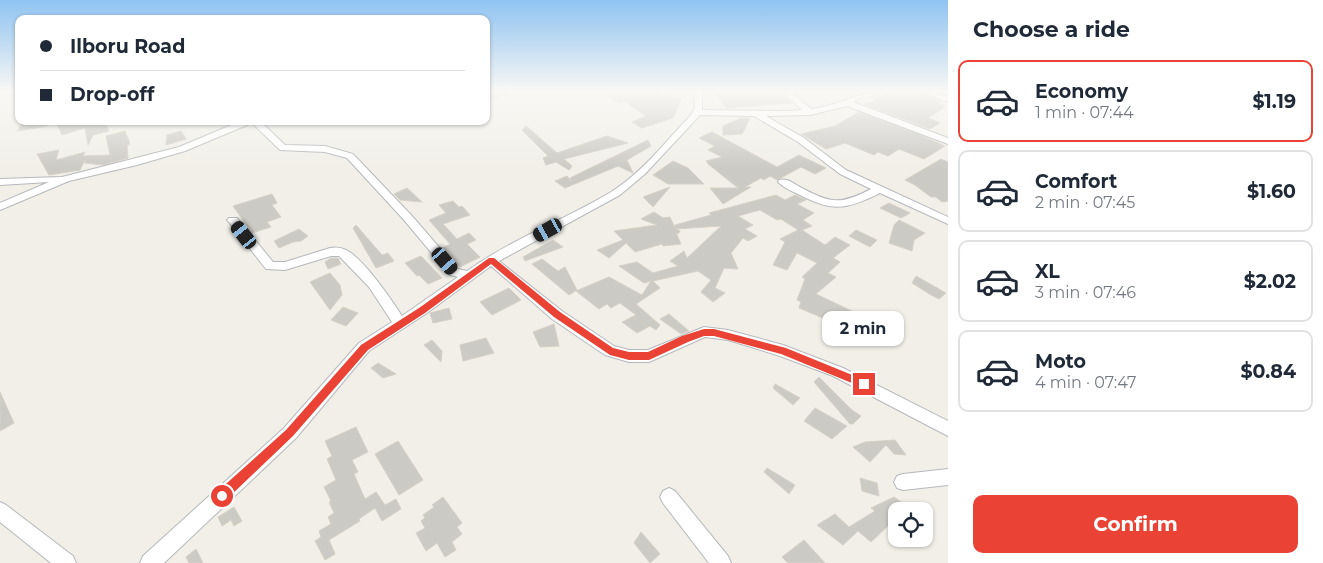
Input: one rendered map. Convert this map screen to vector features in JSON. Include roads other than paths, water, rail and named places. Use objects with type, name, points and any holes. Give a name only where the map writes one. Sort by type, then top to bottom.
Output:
[{"type":"street","points":[[152,562],[290,433],[364,347],[422,310],[491,260],[616,193],[650,164],[692,117]]},
{"type":"street","points":[[763,117],[801,140],[843,172],[878,190],[948,221]]},
{"type":"street","points":[[885,117],[948,141]]},
{"type":"street","points":[[0,207],[66,179],[182,149],[239,125]]},
{"type":"street","points":[[259,125],[283,148],[325,148],[350,156],[408,218],[454,272],[468,276]]},
{"type":"street","points":[[0,182],[66,179]]},
{"type":"street","points":[[784,182],[814,197],[839,203],[852,203],[878,190]]},
{"type":"street","points":[[233,220],[267,264],[274,268],[330,252],[337,251],[343,253],[374,284],[400,323]]},
{"type":"street","points":[[491,260],[557,315],[610,351],[629,356],[649,356],[704,332],[728,335],[783,351],[838,372],[919,412],[948,429]]},
{"type":"street","points":[[903,482],[948,477]]},
{"type":"street","points":[[669,497],[721,563]]},
{"type":"street","points":[[0,511],[66,563]]}]
